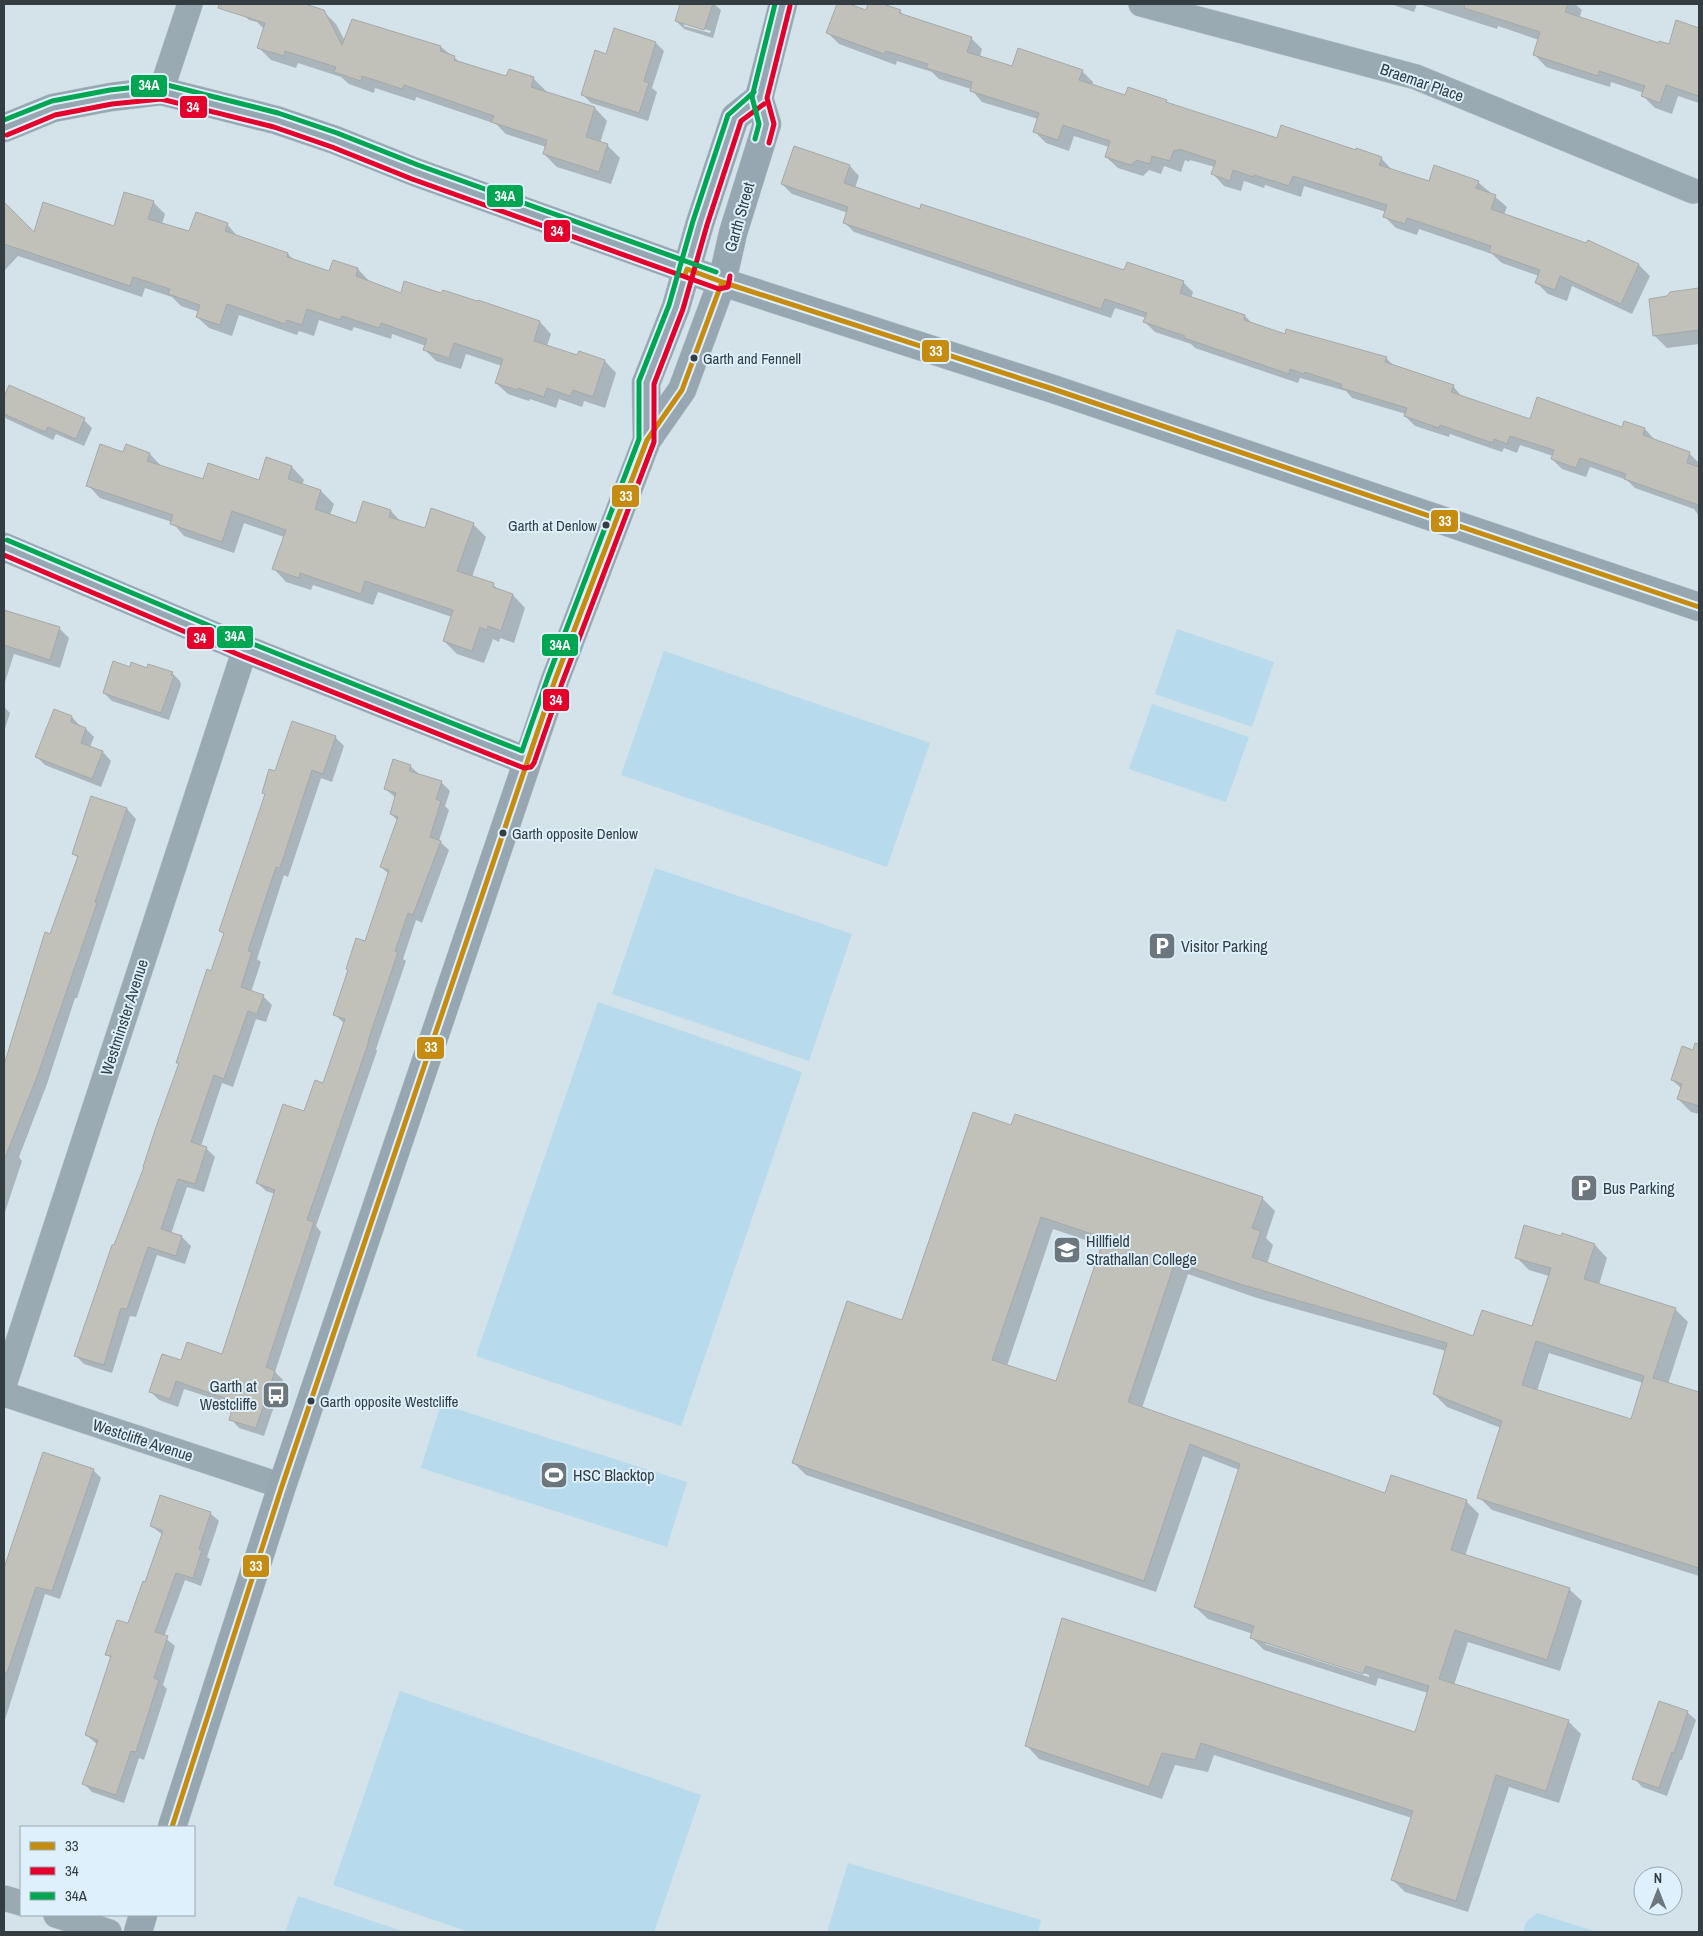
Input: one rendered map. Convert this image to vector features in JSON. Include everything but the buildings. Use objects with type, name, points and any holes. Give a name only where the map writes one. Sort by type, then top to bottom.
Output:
[{"type":"main road","points":[[759,98],[783,4]]},
{"type":"main road","points":[[4,128],[53,108],[111,97],[161,91],[276,120],[722,282],[1053,389],[1699,607]]},
{"type":"main road","name":"Garth Street","points":[[172,1826],[282,1486],[555,680],[646,440],[682,390],[722,282],[733,233],[767,124],[759,98],[735,117],[676,307],[646,382],[646,440]]},
{"type":"main road","points":[[4,547],[245,649],[527,761]]},
{"type":"main road","points":[[138,1932],[143,1916]]},
{"type":"street","points":[[161,91],[190,4]]},
{"type":"street","name":"Braemar Place","points":[[1140,4],[1190,10],[1416,77],[1693,191]]},
{"type":"street","name":"Westminster Avenue","points":[[4,1385],[245,649]]},
{"type":"street","name":"Westcliffe Avenue","points":[[4,1394],[282,1486]]},
{"type":"street","points":[[4,1898],[20,1904]]},
{"type":"street","points":[[59,1916],[109,1932]]},
{"type":"shaded area","points":[[1177,629],[1274,662],[1252,727],[1155,694]]},
{"type":"shaded area","points":[[664,651],[930,743],[887,867],[621,775]]},
{"type":"shaded area","points":[[1152,704],[1249,737],[1226,802],[1129,769]]},
{"type":"shaded area","points":[[655,868],[852,934],[809,1061],[612,994]]},
{"type":"shaded area","points":[[598,1002],[802,1072],[681,1426],[476,1356]]},
{"type":"shaded area","name":"HSC Blacktop","points":[[441,1404],[687,1482],[667,1547],[421,1468]]},
{"type":"shaded area","points":[[400,1691],[701,1795],[654,1932],[469,1932],[333,1885]]},
{"type":"shaded area","points":[[848,1863],[1041,1920],[1038,1932],[827,1932]]},
{"type":"shaded area","points":[[298,1896],[405,1932],[285,1932]]},
{"type":"shaded area","points":[[1537,1913],[1597,1932],[1523,1932],[1526,1922]]},
{"type":"transit line","name":"34A","points":[[755,139],[759,124],[752,97],[775,4]]},
{"type":"transit line","name":"34","points":[[769,143],[774,124],[767,98],[790,6]]},
{"type":"transit line","name":"34A","points":[[4,120],[52,101],[110,90],[163,84],[278,113],[337,133],[418,165],[716,272]]},
{"type":"transit line","name":"34A","points":[[7,540],[248,642],[522,751],[548,677],[639,439],[639,381],[669,305],[693,221],[728,115],[754,92]]},
{"type":"transit line","name":"34","points":[[7,135],[55,115],[112,104],[161,99],[274,127],[332,147],[412,179],[719,289],[728,287],[730,276]]},
{"type":"transit line","name":"34","points":[[4,555],[242,656],[524,768],[531,767],[654,442],[654,384],[683,309],[707,225],[741,121],[764,104]]},
{"type":"transit line","name":"33","points":[[685,275],[687,269],[1053,389],[1699,607]]},
{"type":"transit line","name":"33","points":[[172,1826],[282,1486],[555,680],[647,440],[682,390],[722,282]]},
{"type":"place","name":"Garth and Fennell","points":[[694,358]]},
{"type":"place","name":"Garth at Denlow","points":[[606,525]]},
{"type":"place","name":"Garth opposite Denlow","points":[[503,833]]},
{"type":"place","name":"Visitor Parking","points":[[1162,946]]},
{"type":"place","name":"Bus Parking","points":[[1584,1188]]},
{"type":"place","name":"Hillfield Strathallan College","points":[[1067,1250]]},
{"type":"place","name":"Garth at Westcliffe","points":[[276,1395]]},
{"type":"place","name":"Garth opposite Westcliffe","points":[[311,1401]]},
{"type":"place","name":"HSC Blacktop","points":[[554,1475]]}]
